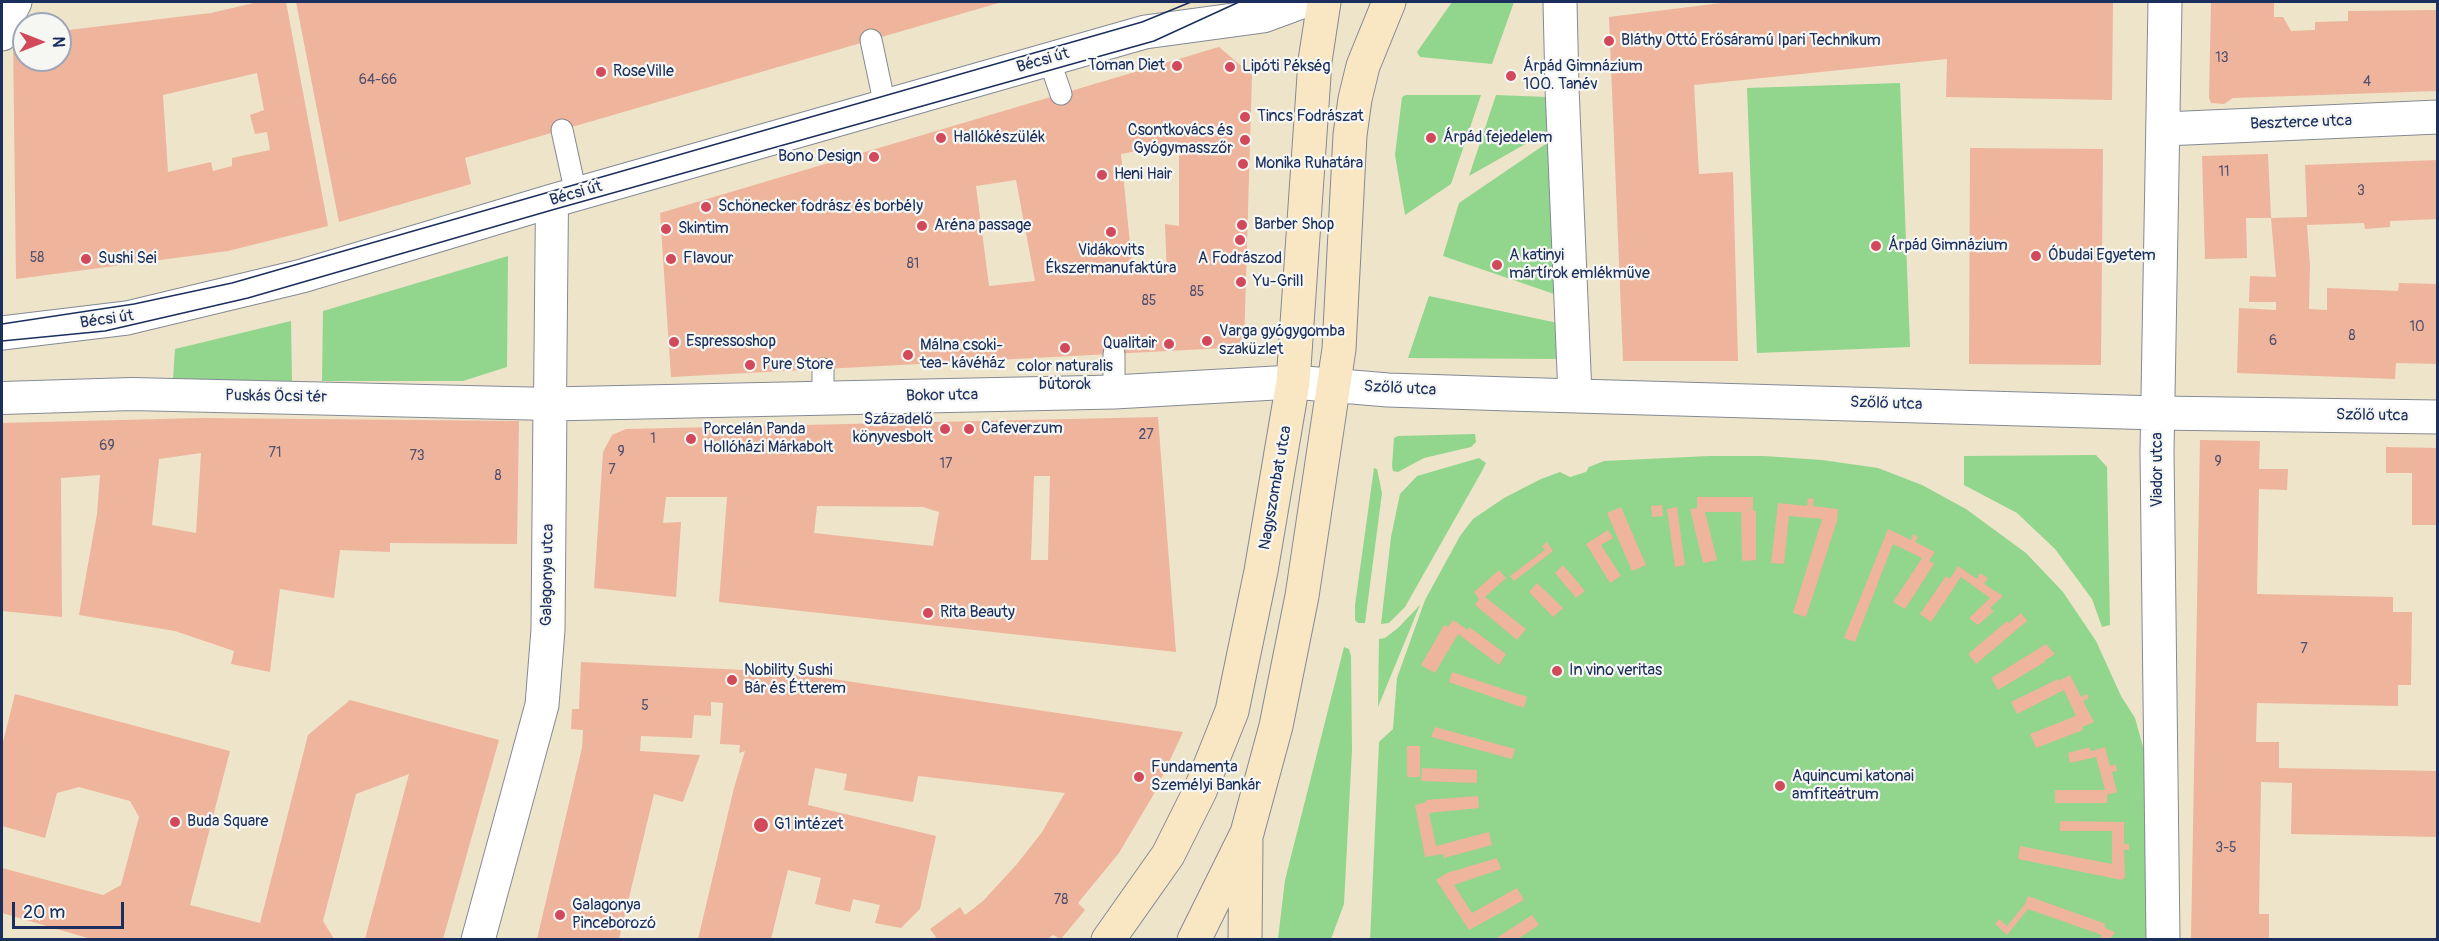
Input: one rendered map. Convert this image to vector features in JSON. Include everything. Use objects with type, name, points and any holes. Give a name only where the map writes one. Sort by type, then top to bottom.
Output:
[{"type":"main road","name":"Nagyszombat utca","points":[[1108,939],[1168,855],[1200,791],[1232,711],[1262,571],[1293,382],[1315,61],[1324,2]]},
{"type":"main road","points":[[1194,939],[1246,833],[1281,704],[1302,596],[1339,349],[1350,135],[1355,99],[1363,66],[1389,2]]},
{"type":"main road","points":[[1245,939],[1246,833]]},
{"type":"street","points":[[2,33],[15,2]]},
{"type":"street","name":"Bécsi út","points":[[1145,32],[1194,2]]},
{"type":"street","name":"Bécsi út","points":[[2,333],[127,318],[302,276],[564,197],[1145,32],[1263,16],[1301,2]]},
{"type":"street","points":[[1560,2],[1575,395]]},
{"type":"street","name":"Viador utca","points":[[2163,939],[2158,413],[2165,2]]},
{"type":"street","name":"Bécsi út","points":[[1263,16],[1286,19],[1303,30],[1315,61]]},
{"type":"street","name":"Beszterce utca","points":[[2164,129],[2438,117]]},
{"type":"street","name":"Galagonya utca","points":[[478,939],[542,705],[548,630],[550,404],[564,197]]},
{"type":"street","name":"Bokor utca","points":[[550,404],[823,384],[1114,392],[1293,382],[1334,386]]},
{"type":"street","name":"Szőlő utca","points":[[1334,386],[1388,390],[2158,413],[2438,417]]},
{"type":"street","name":"Puskás Öcsi tér","points":[[2,398],[132,394],[550,404]]},
{"type":"lane","points":[[870,40],[885,106]]},
{"type":"lane","points":[[1049,59],[1061,94]]},
{"type":"lane","points":[[562,129],[564,197]]},
{"type":"lane","points":[[1114,354],[1114,392]]},
{"type":"green space","points":[[1452,2],[1514,2],[1492,64],[1420,57],[1417,52]]},
{"type":"green space","points":[[1900,83],[1910,347],[1757,353],[1747,88]]},
{"type":"green space","points":[[1406,95],[1481,95],[1451,184],[1405,215],[1395,155],[1402,97]]},
{"type":"green space","points":[[1496,95],[1547,97],[1550,130],[1469,176]]},
{"type":"green space","points":[[1550,141],[1557,295],[1443,256],[1459,203]]},
{"type":"green space","points":[[508,256],[507,367],[463,381],[322,381],[323,311]]},
{"type":"green space","points":[[1429,296],[1558,323],[1560,359],[1408,358]]},
{"type":"green space","points":[[291,321],[292,381],[173,379],[175,349]]},
{"type":"green space","points":[[1475,434],[1476,442],[1471,447],[1424,458],[1398,472],[1393,471],[1394,438],[1398,436]]},
{"type":"green space","points":[[2096,455],[2107,467],[2110,625],[2102,627],[2092,599],[2055,549],[2017,513],[1964,485],[1964,456]]},
{"type":"green space","points":[[1764,456],[1822,460],[1878,468],[1922,485],[1966,509],[2026,553],[2063,592],[2096,641],[2121,696],[2135,718],[2149,768],[2149,939],[1370,940],[1379,742],[1393,729],[1397,678],[1425,600],[1460,536],[1473,519],[1504,498],[1560,472],[1570,477],[1586,472],[1589,467],[1604,461]]},
{"type":"green space","points":[[1479,458],[1486,463],[1405,607],[1389,623],[1381,624],[1391,537],[1400,494],[1417,476]]},
{"type":"green space","points":[[1374,468],[1377,469],[1382,493],[1365,623],[1358,623],[1355,620],[1355,605]]},
{"type":"green space","points":[[1420,605],[1378,707],[1379,639],[1385,638],[1398,628]]},
{"type":"green space","points":[[1344,647],[1349,649],[1351,656],[1352,750],[1344,904],[1331,939],[1278,939],[1285,880]]},
{"type":"building","points":[[258,2],[286,2],[328,226],[228,251],[16,279],[13,72],[72,72],[72,30],[211,13]],"holes":[[[257,73],[264,110],[250,115],[255,134],[267,132],[270,150],[232,158],[232,166],[213,171],[211,162],[168,172],[163,95]]]},
{"type":"building","name":"RoseVille","points":[[296,2],[1002,2],[465,158],[471,184],[339,222]]},
{"type":"building","points":[[1729,2],[2113,2],[2112,100],[1946,97],[1947,59],[1694,85],[1699,174],[1733,172],[1738,361],[1623,361],[1609,17]]},
{"type":"building","points":[[2211,2],[2274,2],[2274,17],[2283,17],[2291,31],[2315,30],[2315,22],[2348,21],[2348,11],[2438,10],[2438,91],[2233,98],[2224,104],[2211,103],[2209,98]]},
{"type":"building","points":[[1219,47],[1252,75],[1244,347],[671,377],[660,213]],"holes":[[[1179,143],[1179,226],[1165,224],[1167,275],[1133,273],[1121,154]],[[1016,180],[1035,281],[989,286],[976,186]]]},
{"type":"building","name":"Óbudai Egyetem","points":[[1970,148],[2103,149],[2101,365],[1969,364]]},
{"type":"building","points":[[2268,154],[2271,218],[2246,218],[2247,258],[2205,259],[2202,156]]},
{"type":"building","points":[[2438,160],[2438,219],[2390,221],[2390,227],[2365,229],[2364,223],[2307,225],[2310,266],[2309,309],[2327,310],[2327,288],[2398,291],[2399,283],[2438,284],[2438,364],[2396,363],[2395,379],[2237,373],[2239,308],[2276,310],[2276,302],[2249,302],[2250,276],[2276,277],[2271,218],[2307,217],[2305,165]]},
{"type":"building","points":[[1158,417],[1176,652],[719,602],[727,497],[666,497],[663,523],[681,522],[676,597],[594,588],[603,452],[612,435],[626,429]],"holes":[[[1034,476],[1050,476],[1048,560],[1031,560]],[[817,506],[923,507],[939,512],[933,546],[814,533]]]},
{"type":"building","points":[[201,418],[519,421],[517,544],[390,543],[390,552],[340,550],[334,598],[280,589],[270,672],[231,664],[234,651],[175,631],[79,615],[97,514],[100,475],[61,478],[62,617],[2,611],[2,423]],"holes":[[[201,453],[196,533],[152,525],[159,459]]]},
{"type":"building","points":[[2200,440],[2260,441],[2259,469],[2288,469],[2287,490],[2259,489],[2257,594],[2393,597],[2393,612],[2412,612],[2411,685],[2398,685],[2398,706],[2257,703],[2256,742],[2279,742],[2279,768],[2438,771],[2438,837],[2291,834],[2292,783],[2261,782],[2259,914],[2269,914],[2269,939],[2191,939]]},
{"type":"building","points":[[2386,447],[2438,448],[2438,525],[2412,525],[2412,473],[2386,473]]},
{"type":"building","points":[[1697,497],[1753,497],[1753,511],[1756,511],[1756,560],[1742,561],[1741,512],[1705,512],[1717,560],[1703,563],[1690,509],[1697,508]]},
{"type":"building","points":[[1808,498],[1814,499],[1813,506],[1838,509],[1837,521],[1806,617],[1793,613],[1822,519],[1789,516],[1784,564],[1771,563],[1778,503],[1807,506]]},
{"type":"building","points":[[1662,505],[1663,516],[1652,517],[1651,506]]},
{"type":"building","points":[[1621,507],[1646,565],[1632,571],[1607,513]]},
{"type":"building","points":[[1677,507],[1685,565],[1675,567],[1667,509]]},
{"type":"building","points":[[1888,529],[1911,540],[1913,534],[1918,537],[1915,542],[1935,552],[1929,560],[1934,564],[1905,609],[1893,602],[1922,558],[1893,544],[1855,642],[1844,638]]},
{"type":"building","points":[[1608,530],[1613,538],[1601,545],[1621,576],[1610,583],[1586,544]]},
{"type":"building","points":[[1547,542],[1553,551],[1514,581],[1510,576],[1545,550],[1542,546]]},
{"type":"building","points":[[1563,565],[1585,591],[1576,598],[1555,573]]},
{"type":"building","points":[[1958,566],[1977,579],[1980,573],[1988,578],[1984,584],[2003,596],[1990,608],[1994,611],[1978,625],[1969,618],[1990,598],[1961,577],[1931,622],[1920,614],[1946,576],[1950,579]]},
{"type":"building","points":[[1499,570],[1506,578],[1485,597],[1526,629],[1517,640],[1475,605],[1479,599],[1474,592]]},
{"type":"building","points":[[1537,583],[1563,608],[1553,617],[1529,592]]},
{"type":"building","points":[[2021,613],[2027,621],[1976,664],[1968,654],[2007,621],[2009,623]]},
{"type":"building","points":[[1453,620],[1468,630],[1469,627],[1506,654],[1499,665],[1458,634],[1435,673],[1421,665],[1444,625],[1448,627]]},
{"type":"building","points":[[2046,644],[2055,654],[1998,690],[1991,678]]},
{"type":"building","points":[[581,662],[744,670],[833,679],[1183,732],[1155,792],[1119,853],[1078,903],[1085,910],[1061,939],[1053,935],[1048,939],[933,939],[936,937],[930,929],[960,907],[965,915],[983,901],[1042,832],[1065,793],[918,776],[913,802],[844,790],[847,774],[815,768],[808,805],[936,836],[920,909],[901,928],[875,923],[880,905],[853,899],[850,912],[815,904],[821,878],[788,870],[771,939],[698,939],[745,751],[739,753],[740,745],[720,744],[723,703],[711,702],[711,716],[694,715],[692,738],[641,736],[640,751],[700,755],[683,802],[654,794],[619,939],[537,939],[582,748],[583,730],[571,729],[572,709],[579,709]]},
{"type":"building","points":[[1452,672],[1527,697],[1524,708],[1449,682]]},
{"type":"building","points":[[2070,675],[2081,697],[2087,694],[2089,698],[2083,701],[2094,722],[2082,727],[2083,730],[2036,748],[2030,734],[2076,716],[2064,690],[2017,714],[2011,702]]},
{"type":"building","points":[[15,694],[230,751],[190,905],[260,923],[308,735],[350,700],[499,740],[443,939],[365,939],[409,774],[356,794],[323,921],[334,939],[91,939],[2,913],[2,868],[103,895],[121,885],[139,817],[130,801],[79,787],[57,793],[45,838],[2,826],[2,746]]},
{"type":"building","points":[[1435,727],[1515,749],[1512,759],[1431,737]]},
{"type":"building","points":[[1407,746],[1420,746],[1420,777],[1407,777]]},
{"type":"building","points":[[2090,747],[2091,751],[2105,747],[2110,766],[2116,764],[2117,771],[2112,772],[2117,792],[2107,795],[2107,803],[2055,803],[2055,790],[2105,790],[2096,757],[2070,763],[2068,753]]},
{"type":"building","points":[[1422,768],[1477,770],[1477,783],[1421,781]]},
{"type":"building","points":[[1478,796],[1479,808],[1429,813],[1436,846],[1489,832],[1492,845],[1444,858],[1443,854],[1425,857],[1415,805],[1426,802],[1426,800]]},
{"type":"building","points":[[2060,821],[2124,822],[2124,844],[2129,844],[2129,850],[2124,850],[2125,877],[2122,880],[2018,859],[2020,846],[2112,864],[2112,831],[2060,831]]},
{"type":"building","points":[[1497,858],[1501,869],[1454,885],[1472,913],[1517,888],[1524,900],[1469,930],[1436,880],[1447,873]]},
{"type":"building","points":[[2028,896],[2106,924],[2104,926],[2107,929],[2115,932],[2110,939],[2100,939],[2102,935],[2028,909],[2007,935],[1995,924],[1999,919],[2007,926],[2025,904]]},
{"type":"building","points":[[1532,915],[1539,925],[1518,939],[1495,939]]},
{"type":"tram line","points":[[2,324],[134,304],[232,283],[1142,22],[1191,2]]},
{"type":"tram line","points":[[2,341],[105,331],[248,298],[1154,41],[1239,2]]},
{"type":"place","name":"Bláthy Ottó Erősáramú Ipari Technikum","points":[[1609,41]]},
{"type":"place","name":"Toman Diet","points":[[1177,66]]},
{"type":"place","name":"Lipóti Pékség","points":[[1230,67]]},
{"type":"place","name":"RoseVille","points":[[601,72]]},
{"type":"place","name":"Árpád Gimnázium 100. Tanév","points":[[1511,76]]},
{"type":"place","name":"Tincs Fodrászat","points":[[1245,117]]},
{"type":"place","name":"Hallókészülék","points":[[941,138]]},
{"type":"place","name":"Árpád fejedelem","points":[[1431,138]]},
{"type":"place","name":"Csontkovács és Gyógymasszőr","points":[[1245,140]]},
{"type":"place","name":"Bono Design","points":[[874,157]]},
{"type":"place","name":"Monika Ruhatára","points":[[1243,164]]},
{"type":"place","name":"Heni Hair","points":[[1102,175]]},
{"type":"place","name":"Schönecker fodrász és borbély","points":[[706,207]]},
{"type":"place","name":"Barber Shop","points":[[1242,225]]},
{"type":"place","name":"Aréna passage","points":[[922,226]]},
{"type":"place","name":"Skintim","points":[[666,229]]},
{"type":"place","name":"Vidákovits Ékszermanufaktúra","points":[[1111,232]]},
{"type":"place","name":"A Fodrászod","points":[[1240,240]]},
{"type":"place","name":"Árpád Gimnázium","points":[[1876,246]]},
{"type":"place","name":"Óbudai Egyetem","points":[[2036,256]]},
{"type":"place","name":"Sushi Sei","points":[[86,259]]},
{"type":"place","name":"Flavour","points":[[671,259]]},
{"type":"place","name":"A katinyi mártírok emlékműve","points":[[1497,265]]},
{"type":"place","name":"Yu-Grill","points":[[1241,282]]},
{"type":"place","name":"Varga gyógygomba szaküzlet","points":[[1207,341]]},
{"type":"place","name":"Espressoshop","points":[[674,342]]},
{"type":"place","name":"Qualitair","points":[[1169,344]]},
{"type":"place","name":"color naturalis bútorok","points":[[1065,348]]},
{"type":"place","name":"Málna csoki- tea- kávéház","points":[[908,355]]},
{"type":"place","name":"Pure Store","points":[[750,365]]},
{"type":"place","name":"Századelő könyvesbolt","points":[[945,429]]},
{"type":"place","name":"Cafeverzum","points":[[969,429]]},
{"type":"place","name":"Porcelán Panda Hollóházi Márkabolt","points":[[691,439]]},
{"type":"place","name":"Rita Beauty","points":[[928,613]]},
{"type":"place","name":"In vino veritas","points":[[1557,671]]},
{"type":"place","name":"Nobility Sushi Bár és Étterem","points":[[732,680]]},
{"type":"place","name":"Fundamenta Személyi Bankár","points":[[1139,777]]},
{"type":"place","name":"Aquincumi katonai amfiteátrum","points":[[1780,786]]},
{"type":"place","name":"Buda Square","points":[[175,822]]},
{"type":"place","name":"G1 intézet","points":[[761,825]]},
{"type":"place","name":"Galagonya Pinceborozó","points":[[560,915]]}]
